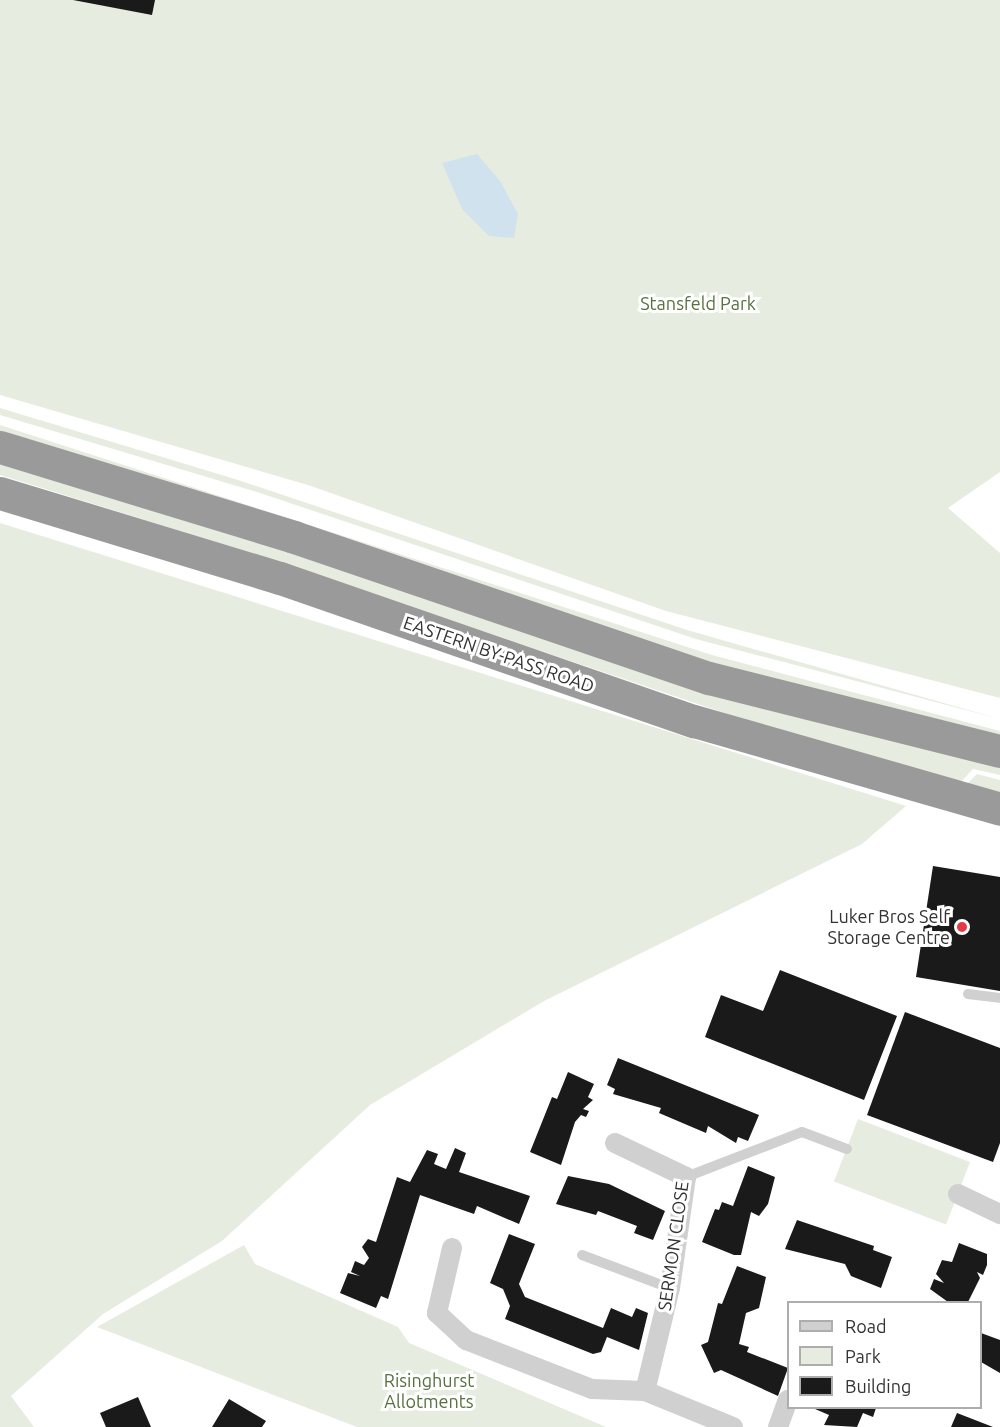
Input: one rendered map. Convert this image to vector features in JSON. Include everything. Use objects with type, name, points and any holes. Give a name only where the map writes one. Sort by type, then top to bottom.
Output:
[{"type":"highway","points":[[0,447],[294,537],[709,678],[1000,751]]},
{"type":"highway","name":"EASTERN BY-PASS ROAD","points":[[0,493],[280,578],[694,721],[1000,810]]},
{"type":"street","name":"SERMON CLOSE","points":[[615,1143],[686,1177],[670,1288],[645,1390]]},
{"type":"street","points":[[958,1194],[1000,1214]]},
{"type":"street","points":[[452,1248],[437,1313],[466,1340],[592,1389],[645,1390],[733,1427]]},
{"type":"street","points":[[778,1427],[787,1405]]},
{"type":"lane","points":[[968,994],[1000,998]]},
{"type":"lane","points":[[686,1177],[802,1132],[847,1149]]},
{"type":"lane","points":[[582,1255],[670,1288]]},
{"type":"green space","name":"Stansfeld Park","points":[[0,0],[1000,0],[1000,472],[948,508],[1000,553],[1000,698],[666,611],[308,485],[0,395]]},
{"type":"green space","points":[[0,408],[235,479],[687,630],[1000,719],[696,639],[257,492],[0,415]]},
{"type":"green space","points":[[0,425],[712,655],[1000,731],[1000,738],[780,684],[0,434]]},
{"type":"green space","points":[[0,460],[1000,763],[1000,775],[973,769],[958,785],[760,725],[249,552],[0,475]]},
{"type":"green space","points":[[0,523],[906,806],[862,844],[544,1001],[370,1105],[222,1241],[103,1314],[11,1396],[34,1427],[0,1427]]},
{"type":"green space","points":[[977,774],[1000,780],[1000,794],[965,786]]},
{"type":"green space","points":[[858,1119],[970,1162],[946,1225],[834,1182]]},
{"type":"green space","name":"Risinghurst Allotments","points":[[244,1245],[255,1264],[398,1327],[409,1343],[606,1427],[357,1427],[97,1327]]},
{"type":"water","points":[[477,154],[500,181],[518,214],[514,238],[489,236],[462,209],[442,163]]},
{"type":"building","points":[[73,0],[155,0],[152,15]]},
{"type":"building","name":"Luker Bros Self Storage Centre","points":[[933,866],[1000,877],[1000,991],[916,977]]},
{"type":"building","points":[[780,970],[897,1016],[864,1100],[705,1037],[721,995],[763,1011]]},
{"type":"building","points":[[905,1012],[1000,1048],[1000,1143],[993,1162],[867,1115]]},
{"type":"building","points":[[618,1058],[759,1115],[748,1141],[738,1137],[736,1143],[708,1126],[706,1133],[659,1113],[661,1108],[613,1094],[615,1089],[607,1085]]},
{"type":"building","points":[[568,1072],[594,1084],[588,1097],[593,1100],[583,1109],[589,1111],[586,1117],[581,1115],[575,1122],[561,1165],[530,1152],[552,1097],[557,1099]]},
{"type":"building","points":[[455,1148],[466,1153],[459,1172],[530,1196],[519,1224],[477,1206],[474,1214],[420,1195],[388,1299],[381,1296],[376,1308],[340,1293],[348,1273],[360,1276],[351,1272],[355,1261],[364,1265],[369,1258],[362,1247],[368,1239],[376,1242],[397,1177],[410,1182],[427,1150],[438,1154],[434,1164],[446,1169]]},
{"type":"building","points":[[748,1166],[775,1177],[768,1204],[759,1216],[751,1212],[741,1255],[734,1255],[702,1242],[715,1209],[719,1210],[722,1202],[733,1206]]},
{"type":"building","points":[[568,1176],[609,1184],[665,1211],[653,1240],[634,1233],[637,1226],[598,1211],[596,1215],[556,1204]]},
{"type":"building","points":[[797,1220],[874,1246],[873,1250],[892,1257],[881,1288],[851,1276],[845,1264],[785,1249]]},
{"type":"building","points":[[509,1234],[535,1244],[519,1284],[525,1297],[603,1328],[611,1308],[632,1317],[636,1308],[648,1313],[639,1350],[607,1337],[601,1352],[593,1354],[505,1319],[510,1306],[503,1289],[490,1283]]},
{"type":"building","points":[[959,1243],[987,1254],[987,1265],[983,1275],[977,1272],[980,1278],[968,1301],[947,1301],[930,1289],[934,1279],[944,1283],[936,1274],[942,1260],[952,1262]]},
{"type":"building","points":[[737,1266],[766,1277],[759,1308],[746,1313],[739,1344],[749,1347],[747,1352],[787,1368],[778,1396],[721,1370],[714,1373],[701,1345],[708,1342],[718,1303],[722,1304]]},
{"type":"building","points":[[982,1333],[1000,1340],[1000,1373],[982,1363]]},
{"type":"building","points":[[138,1397],[151,1427],[106,1427],[100,1413]]},
{"type":"building","points":[[229,1399],[266,1421],[262,1427],[212,1427]]},
{"type":"building","points":[[815,1409],[876,1409],[873,1417],[863,1413],[857,1427],[824,1425],[829,1415]]},
{"type":"building","points":[[957,1413],[993,1427],[951,1427]]},
{"type":"place","name":"Luker Bros Self Storage Centre","points":[[962,927]]}]
